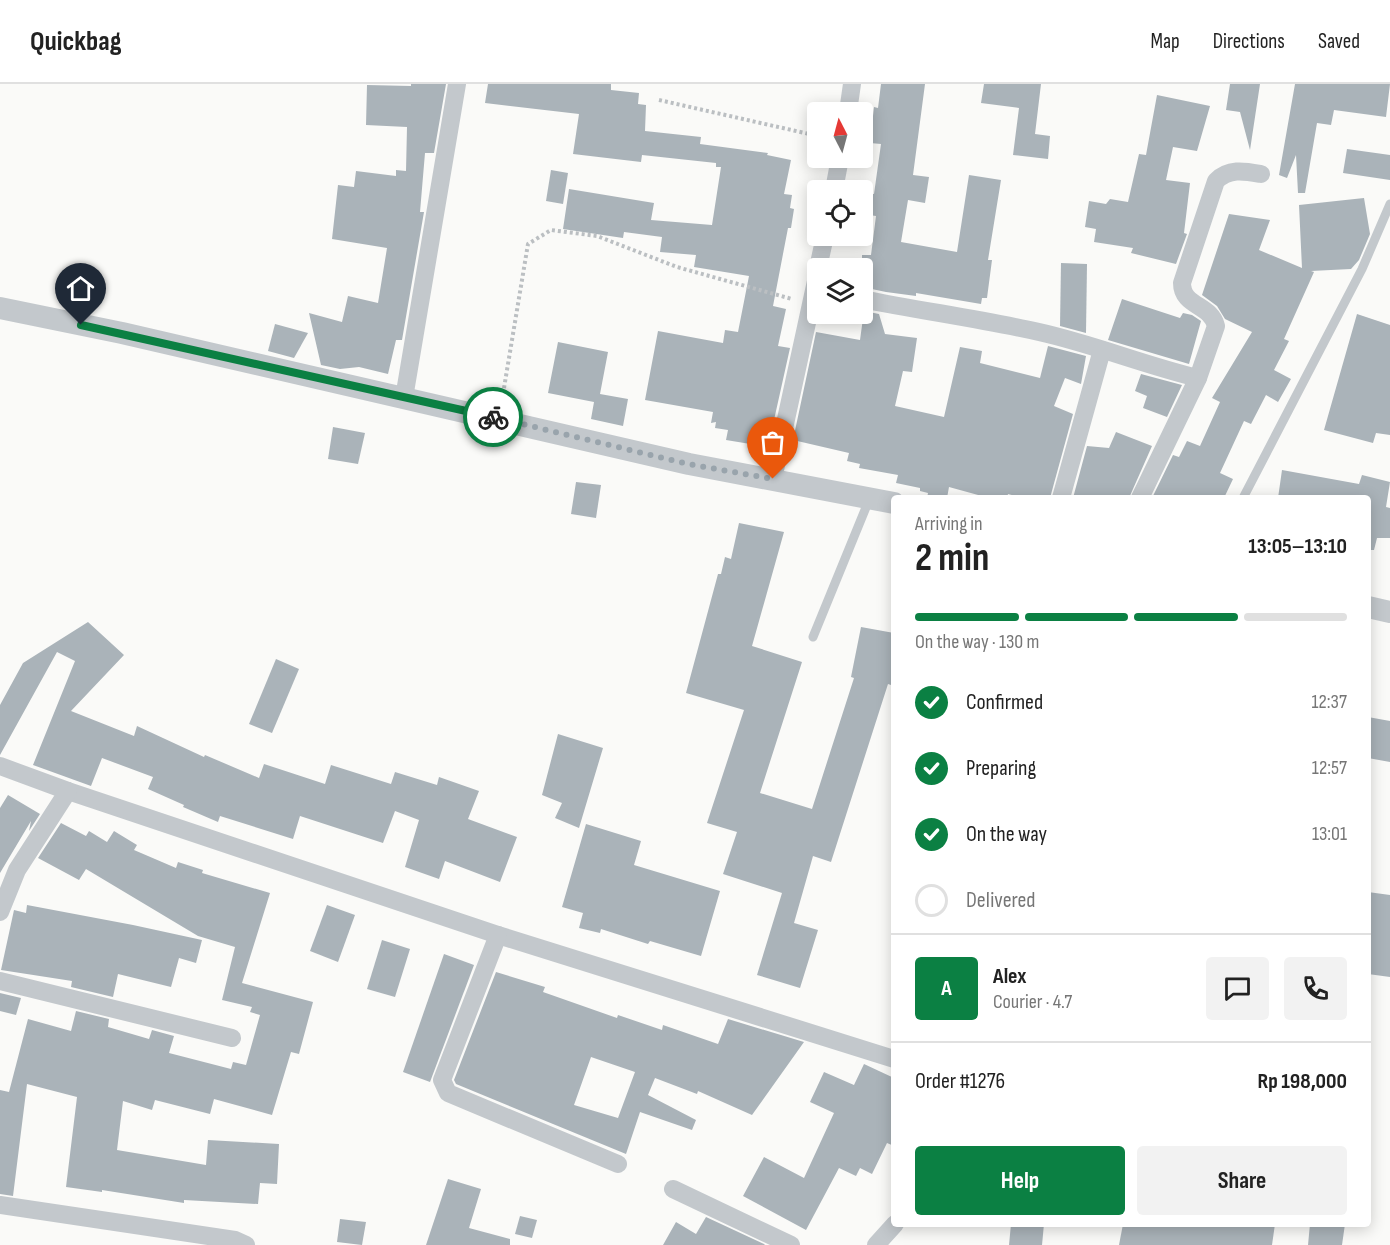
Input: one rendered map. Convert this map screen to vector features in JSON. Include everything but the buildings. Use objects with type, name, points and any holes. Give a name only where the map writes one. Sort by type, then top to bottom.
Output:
[{"type":"street","points":[[404,398],[457,84]]},
{"type":"street","points":[[849,102],[852,84]]},
{"type":"street","points":[[1141,495],[1198,378],[1216,326],[1208,312],[1186,299],[1182,291],[1182,283],[1215,181],[1224,173],[1235,171],[1261,174]]},
{"type":"street","points":[[873,301],[1038,332],[1102,350],[1153,368],[1198,378]]},
{"type":"street","points":[[0,308],[122,333],[499,418],[688,464],[891,502]]},
{"type":"street","points":[[773,479],[807,324]]},
{"type":"street","points":[[1062,495],[1102,350]]},
{"type":"street","points":[[1371,609],[1390,612]]},
{"type":"street","points":[[0,766],[68,791],[498,935],[891,1058]]},
{"type":"street","points":[[0,912],[17,870],[68,791]]},
{"type":"street","points":[[498,935],[442,1080],[443,1086],[448,1093],[618,1164]]},
{"type":"street","points":[[0,981],[232,1038]]},
{"type":"street","points":[[673,1189],[791,1245]]},
{"type":"street","points":[[0,1205],[235,1240],[246,1245]]},
{"type":"street","points":[[876,1245],[892,1227]]},
{"type":"lane","points":[[1245,495],[1362,269],[1390,204]]},
{"type":"lane","points":[[813,637],[870,498]]},
{"type":"path","points":[[659,100],[807,134]]},
{"type":"path","points":[[499,418],[528,244],[551,230],[597,236],[677,267],[807,284]]},
{"type":"way so far","points":[[493,417],[688,464],[773,479]]},
{"type":"route","points":[[81,325],[493,417]]}]
